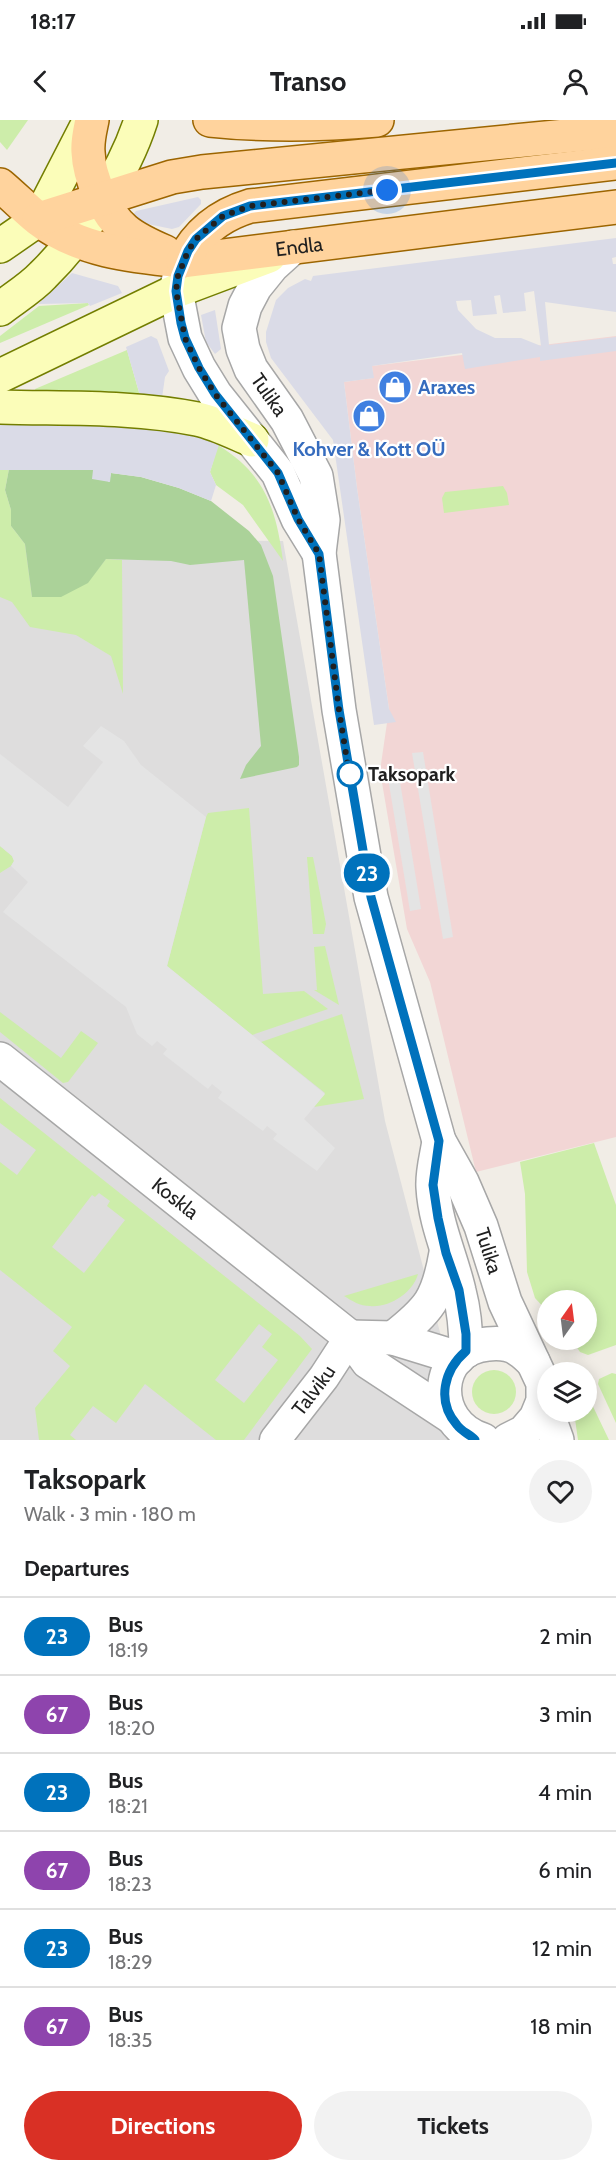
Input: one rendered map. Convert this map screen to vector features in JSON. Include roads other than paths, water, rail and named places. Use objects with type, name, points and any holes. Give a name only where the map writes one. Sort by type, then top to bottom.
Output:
[{"type":"main road","points":[[91,120],[88,153],[92,174],[112,216],[179,276]]},
{"type":"main road","points":[[39,219],[91,120]]},
{"type":"main road","points":[[0,309],[43,276],[74,239],[124,162],[141,120]]},
{"type":"main road","points":[[210,120],[268,125],[377,120]]},
{"type":"main road","points":[[0,246],[39,219],[172,177],[202,172],[616,131]]},
{"type":"main road","points":[[0,376],[179,276],[196,239],[223,216],[250,206],[616,163]]},
{"type":"main road","name":"Endla","points":[[0,185],[39,219],[74,239],[128,255],[179,276],[293,248],[616,207]]},
{"type":"main road","points":[[0,407],[102,408],[152,413],[198,420],[252,440]]},
{"type":"street","name":"Tulika","points":[[293,248],[272,266],[255,287],[245,306],[239,328],[243,349],[251,369],[287,420],[316,476],[323,520],[319,554],[339,710],[371,897],[439,1141],[467,1193],[481,1226],[505,1302],[537,1370]]},
{"type":"street","name":"Tulika","points":[[179,276],[185,338],[199,368],[215,394],[278,473],[298,519],[319,554]]},
{"type":"street","name":"Koskla","points":[[0,1059],[350,1337],[368,1362],[470,1433]]},
{"type":"street","name":"Tulika","points":[[439,1141],[433,1185],[446,1253],[459,1290],[466,1334],[462,1354]]},
{"type":"street","points":[[393,1338],[428,1307],[441,1281],[446,1253]]},
{"type":"street","points":[[350,1337],[393,1338],[462,1354]]},
{"type":"street","name":"Talviku","points":[[275,1440],[324,1377],[350,1337]]},
{"type":"street","points":[[470,1433],[445,1403],[444,1389],[447,1377],[462,1354],[479,1345],[499,1343],[518,1349],[533,1362]]},
{"type":"street","points":[[508,1440],[524,1432],[537,1416]]},
{"type":"street","points":[[551,1422],[557,1440]]},
{"type":"place","name":"Araxes","points":[[395,387]]},
{"type":"place","name":"Kohver & Kott OÜ","points":[[369,416]]},
{"type":"place","name":"Taksopark","points":[[350,774]]}]
